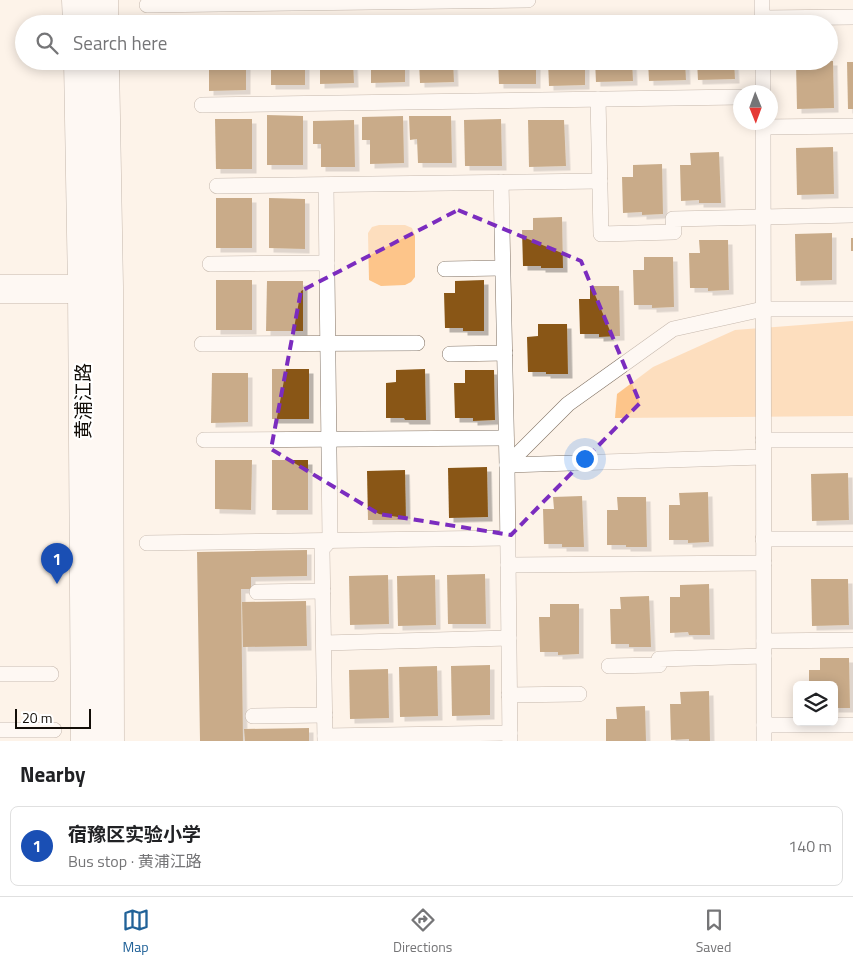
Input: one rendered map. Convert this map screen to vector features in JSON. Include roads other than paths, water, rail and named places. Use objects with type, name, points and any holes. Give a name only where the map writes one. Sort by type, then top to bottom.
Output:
[{"type":"street","points":[[76,0],[77,15]]},
{"type":"street","points":[[104,0],[104,15]]},
{"type":"street","name":"黄浦江路","points":[[78,70],[82,289],[85,741]]},
{"type":"street","name":"黄浦江路","points":[[105,70],[109,287],[110,741]]},
{"type":"street","points":[[0,289],[82,289],[109,287]]},
{"type":"lane","points":[[147,5],[528,0]]},
{"type":"lane","points":[[762,0],[762,15]]},
{"type":"lane","points":[[838,18],[853,17]]},
{"type":"lane","points":[[763,70],[763,85]]},
{"type":"lane","points":[[202,105],[733,97]]},
{"type":"lane","points":[[598,99],[601,234],[674,232],[674,219],[853,216]]},
{"type":"lane","points":[[778,125],[853,126]]},
{"type":"lane","points":[[763,130],[764,741]]},
{"type":"lane","points":[[217,186],[600,181]]},
{"type":"lane","points":[[326,185],[330,540],[322,549],[325,739],[510,737],[501,182]]},
{"type":"lane","points":[[210,264],[327,263]]},
{"type":"lane","points":[[445,269],[502,268]]},
{"type":"lane","points":[[507,465],[568,404],[673,329],[763,309],[853,309]]},
{"type":"lane","points":[[202,344],[417,343]]},
{"type":"lane","points":[[450,354],[505,353]]},
{"type":"lane","points":[[204,440],[506,438]]},
{"type":"lane","points":[[764,440],[853,440]]},
{"type":"lane","points":[[507,465],[763,457]]},
{"type":"lane","points":[[147,543],[507,538]]},
{"type":"lane","points":[[764,539],[853,538]]},
{"type":"lane","points":[[508,565],[764,563]]},
{"type":"lane","points":[[257,592],[323,591]]},
{"type":"lane","points":[[324,642],[508,638]]},
{"type":"lane","points":[[764,641],[853,640]]},
{"type":"lane","points":[[609,666],[659,666],[659,659],[764,656]]},
{"type":"lane","points":[[0,674],[51,674]]},
{"type":"lane","points":[[509,695],[579,694]]},
{"type":"lane","points":[[253,716],[325,714]]},
{"type":"lane","points":[[764,725],[853,725]]},
{"type":"lane","points":[[0,730],[54,730]]},
{"type":"place","name":"宿豫区实验小学","points":[[57,584]]}]
